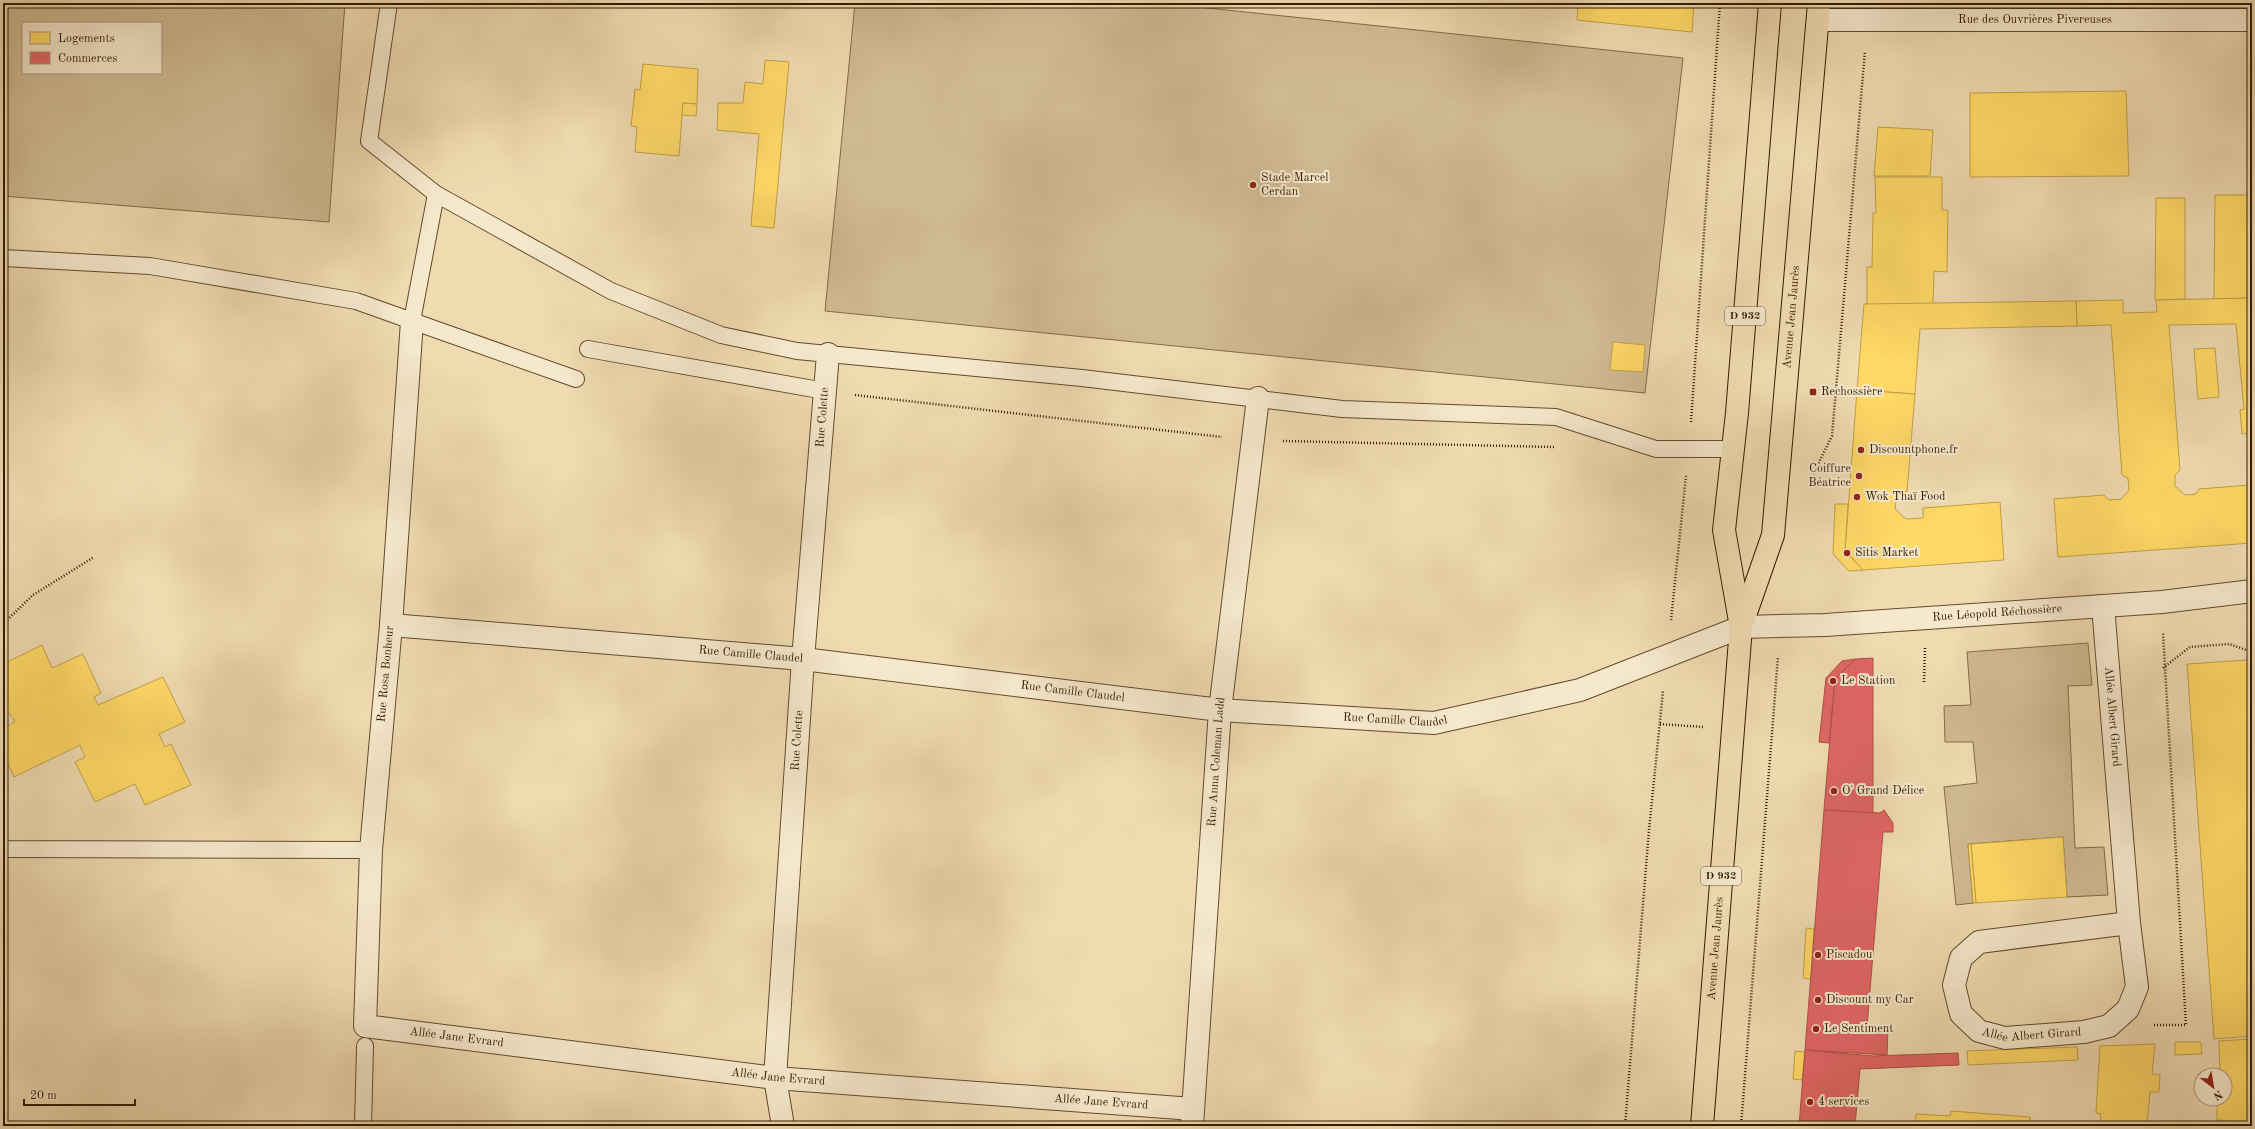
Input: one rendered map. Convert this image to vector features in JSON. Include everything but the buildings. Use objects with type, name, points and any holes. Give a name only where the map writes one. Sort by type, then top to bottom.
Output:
[{"type":"main road","name":"Avenue Jean Jaurès","points":[[1702,1126],[1741,627],[1724,530],[1733,449],[1770,3]]},
{"type":"main road","name":"Avenue Jean Jaurès","points":[[1741,627],[1773,535],[1819,11]]},
{"type":"street","name":"Rue des Ouvrières Pivereuses","points":[[1819,11],[1868,19],[2252,20]]},
{"type":"street","name":"Rue Rosa Bonheur","points":[[365,1036],[371,850],[391,625],[412,321]]},
{"type":"street","name":"Rue Colette","points":[[783,1126],[775,1078],[803,659],[828,354]]},
{"type":"street","name":"Rue Anna Coleman Ladd","points":[[1192,1117],[1220,710],[1258,398]]},
{"type":"street","name":"Rue Léopold Réchossière","points":[[1741,627],[1780,627],[2162,602],[2252,591]]},
{"type":"street","name":"Allée Albert Girard","points":[[2103,606],[2129,923],[2137,987],[2128,1008],[2109,1026],[2084,1032],[2005,1038],[1979,1031],[1960,1014],[1954,985],[1961,958],[1979,942],[2129,923]]},
{"type":"street","name":"Rue Camille Claudel","points":[[391,625],[803,659],[1220,710],[1434,722],[1580,690],[1667,658],[1741,627]]},
{"type":"street","name":"Allée Jane Evrard","points":[[365,1036],[775,1078],[1192,1117]]},
{"type":"lane","points":[[389,3],[369,141],[436,194],[611,290],[721,335],[797,351],[1082,378],[1342,409],[1556,417],[1656,449],[1733,449]]},
{"type":"lane","points":[[412,321],[436,194]]},
{"type":"lane","points":[[3,258],[150,266],[356,301],[576,379]]},
{"type":"lane","points":[[588,349],[825,391]]},
{"type":"lane","points":[[3,847],[14,849],[371,850]]},
{"type":"lane","points":[[363,1126],[365,1036]]},
{"type":"path","points":[[1624,1126],[1648,830],[1689,448],[1720,3]]},
{"type":"path","points":[[1808,484],[1832,436],[1868,19]]},
{"type":"path","points":[[3,624],[33,595],[94,557]]},
{"type":"path","points":[[2109,1026],[2186,1025],[2164,668],[2162,602]]},
{"type":"path","points":[[1741,1126],[1780,627]]},
{"type":"path","points":[[2164,668],[2190,647],[2229,644],[2252,652]]},
{"type":"shaded area","points":[[3,3],[345,3],[329,222],[3,196]]},
{"type":"shaded area","name":"Stade Marcel Cerdan","points":[[855,3],[1160,3],[1683,58],[1645,393],[825,311]]},
{"type":"shaded area","points":[[2088,643],[2092,685],[2068,686],[2075,848],[2104,847],[2108,895],[2067,897],[2063,837],[1968,844],[1973,903],[1956,905],[1944,787],[1977,783],[1973,742],[1945,742],[1944,706],[1971,705],[1967,652]]},
{"type":"place","name":"Stade Marcel Cerdan","points":[[1253,185]]},
{"type":"place","name":"Rechossière","points":[[1813,392]]},
{"type":"place","name":"Discountphone.fr","points":[[1861,450]]},
{"type":"place","name":"Coiffure Béatrice","points":[[1859,476]]},
{"type":"place","name":"Wok Thaï Food","points":[[1857,497]]},
{"type":"place","name":"Sitis Market","points":[[1847,553]]},
{"type":"place","name":"Le Station","points":[[1833,681]]},
{"type":"place","name":"O' Grand Délice","points":[[1834,791]]},
{"type":"place","name":"Piscadou","points":[[1818,955]]},
{"type":"place","name":"Discount my Car","points":[[1818,1000]]},
{"type":"place","name":"Le Sentiment","points":[[1816,1029]]},
{"type":"place","name":"4 services","points":[[1810,1102]]}]
